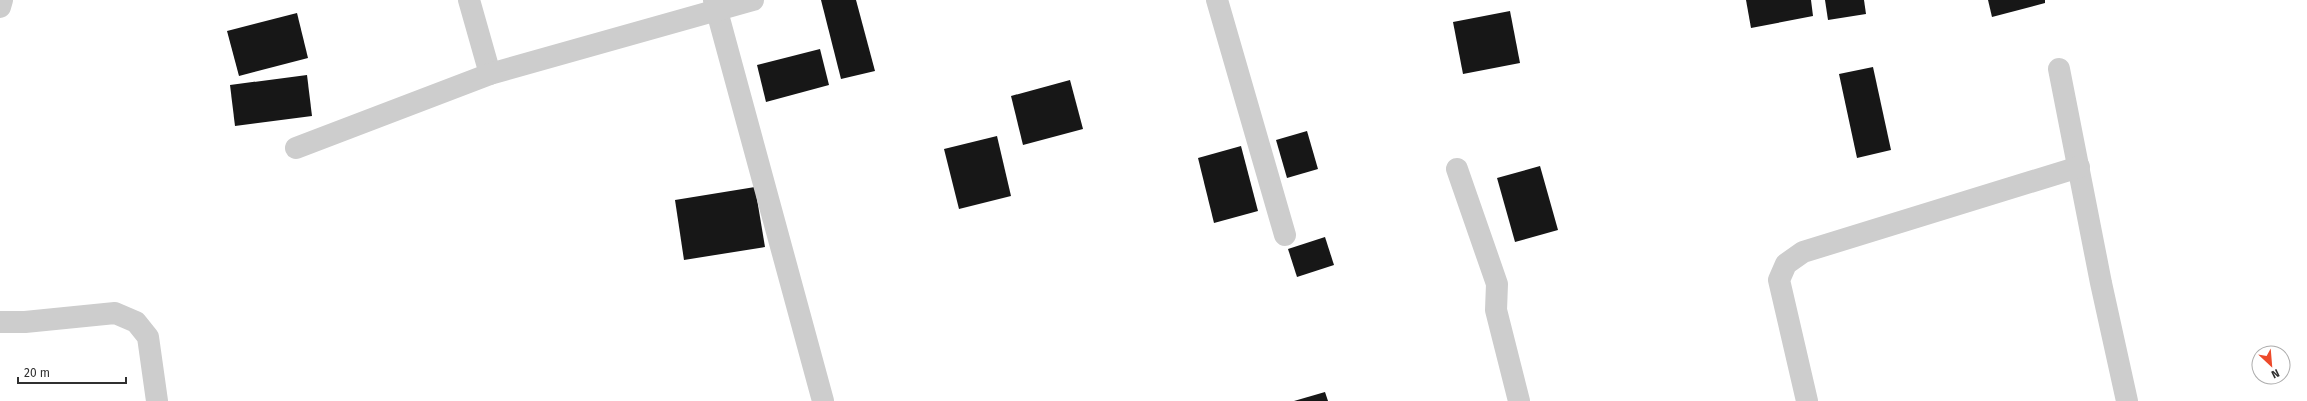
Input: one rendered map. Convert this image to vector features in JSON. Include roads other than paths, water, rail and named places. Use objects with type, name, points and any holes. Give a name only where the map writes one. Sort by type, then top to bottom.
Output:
[{"type":"street","points":[[0,7],[2,0]]},
{"type":"street","points":[[469,0],[490,74]]},
{"type":"street","points":[[296,148],[490,74],[715,5],[753,0]]},
{"type":"street","points":[[1217,0],[1285,235]]},
{"type":"street","points":[[715,5],[823,401]]},
{"type":"street","points":[[2059,68],[2101,283],[2127,401]]},
{"type":"street","points":[[1807,401],[1779,280],[1786,264],[1803,252],[2079,167]]},
{"type":"street","points":[[1457,169],[1497,284],[1496,310],[1519,401]]},
{"type":"street","points":[[0,322],[24,322],[114,313],[136,322],[148,337],[158,401]]}]
